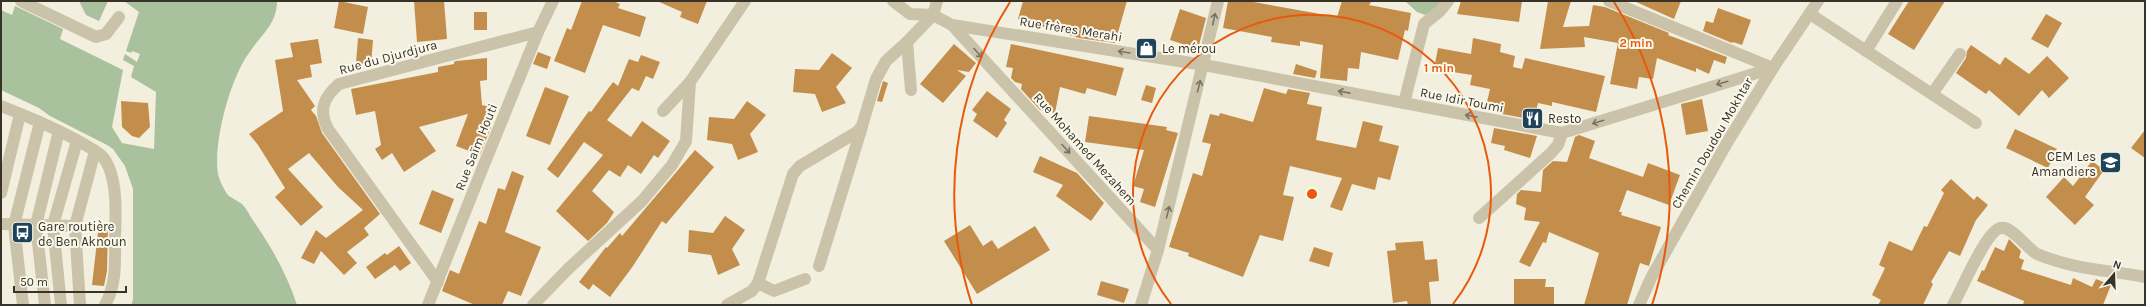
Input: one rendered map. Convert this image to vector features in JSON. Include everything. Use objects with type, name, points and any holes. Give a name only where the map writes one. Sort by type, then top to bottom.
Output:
[{"type":"street","points":[[21,1],[96,37],[106,34],[119,18]]},
{"type":"street","name":"Rue Saïm Houti","points":[[428,305],[538,32],[553,1]]},
{"type":"street","points":[[663,111],[690,82],[745,1]]},
{"type":"street","name":"Rue frères Merahi","points":[[893,1],[910,14],[933,15],[952,24],[1204,65]]},
{"type":"street","points":[[819,266],[876,79],[886,61],[933,15],[937,1]]},
{"type":"street","points":[[1141,305],[1158,250],[1204,65],[1218,1]]},
{"type":"street","points":[[1404,103],[1424,24],[1440,11],[1448,1]]},
{"type":"street","points":[[1609,1],[1773,68]]},
{"type":"street","name":"Chemin Doudou Mokhtar","points":[[1639,305],[1654,273],[1728,141],[1773,68],[1818,1]]},
{"type":"street","points":[[1866,51],[1897,1]]},
{"type":"street","points":[[1810,14],[1976,123]]},
{"type":"street","name":"Rue Mohamed Mezahem","points":[[952,24],[1158,250]]},
{"type":"street","name":"Rue du Djurdjura","points":[[438,282],[328,130],[323,120],[327,94],[339,84],[538,32]]},
{"type":"street","points":[[907,42],[911,90]]},
{"type":"street","points":[[1932,94],[1960,54]]},
{"type":"street","name":"Rue Idir Toumi","points":[[1204,65],[1562,133],[1773,68]]},
{"type":"street","points":[[533,305],[569,268],[642,201],[672,166],[686,141],[690,82]]},
{"type":"street","points":[[1,106],[60,131],[94,151],[102,156],[111,172],[115,198],[114,287],[105,305]]},
{"type":"street","points":[[1,193],[20,114]]},
{"type":"street","points":[[23,305],[14,225],[40,122]]},
{"type":"street","points":[[727,305],[752,291],[758,283],[793,174],[800,166],[858,132],[862,126]]},
{"type":"street","points":[[44,305],[36,225],[60,131]]},
{"type":"street","points":[[1479,218],[1558,146],[1562,133]]},
{"type":"street","points":[[61,305],[53,225],[77,141]]},
{"type":"street","points":[[80,305],[75,226],[94,151]]},
{"type":"street","points":[[1,224],[75,226]]},
{"type":"street","points":[[1953,305],[1988,238],[1998,228],[2004,228],[2012,231],[2036,253],[2072,266],[2145,277]]},
{"type":"street","points":[[758,283],[774,291],[805,279]]},
{"type":"green space","points":[[79,1],[108,1],[99,21],[86,15]]},
{"type":"green space","points":[[124,1],[277,1],[274,16],[268,29],[249,53],[235,78],[224,111],[218,145],[217,161],[218,174],[224,189],[229,196],[243,206],[266,239],[278,260],[297,305],[131,305],[133,300],[133,189],[125,166],[113,149],[107,145],[50,116],[39,108],[1,90],[1,10],[12,15],[15,6],[63,29],[60,39],[123,70],[112,127],[122,143],[154,149],[156,92],[131,77],[134,66],[123,60],[125,54],[137,62],[140,54],[132,51],[131,53],[126,51],[139,12]]},
{"type":"green space","points":[[1405,1],[1445,1],[1436,10],[1425,15],[1417,12]]},
{"type":"building","points":[[339,1],[368,7],[363,34],[334,28]]},
{"type":"building","points":[[414,1],[444,1],[447,39],[417,42]]},
{"type":"building","points":[[582,1],[613,1],[620,4],[618,8],[646,17],[640,37],[603,25],[585,73],[554,61],[567,28],[571,30]]},
{"type":"building","points":[[657,1],[707,1],[698,24],[680,17],[682,12]]},
{"type":"building","points":[[1023,1],[1127,1],[1115,43],[1079,38],[1018,19]]},
{"type":"building","points":[[1228,1],[1248,1],[1337,17],[1342,1],[1372,1],[1369,5],[1411,13],[1408,31],[1405,30],[1398,60],[1361,52],[1359,69],[1348,68],[1347,81],[1320,78],[1323,45],[1300,41],[1300,46],[1271,42],[1272,37],[1223,28]]},
{"type":"building","points":[[1461,1],[1522,1],[1519,22],[1457,14]]},
{"type":"building","points":[[1548,1],[1571,1],[1563,27],[1589,26],[1593,5],[1605,7],[1669,33],[1668,35],[1727,57],[1725,64],[1714,60],[1709,74],[1696,68],[1696,72],[1657,58],[1653,79],[1639,77],[1637,89],[1610,84],[1618,43],[1584,37],[1585,47],[1540,49]]},
{"type":"building","points":[[1634,1],[1681,1],[1674,19]]},
{"type":"building","points":[[1909,1],[1945,1],[1914,50],[1888,34]]},
{"type":"building","points":[[1718,8],[1751,20],[1742,45],[1732,43],[1703,31],[1706,21],[1713,23]]},
{"type":"building","points":[[1180,9],[1206,18],[1198,49],[1170,40]]},
{"type":"building","points":[[474,12],[487,12],[487,30],[474,30]]},
{"type":"building","points":[[2046,14],[2062,23],[2048,48],[2031,39]]},
{"type":"building","points":[[358,38],[373,40],[371,65],[356,63]]},
{"type":"building","points":[[1473,38],[1501,44],[1500,52],[1515,56],[1513,67],[1522,69],[1525,58],[1605,76],[1596,112],[1552,102],[1552,106],[1538,103],[1534,120],[1497,113],[1498,109],[1486,106],[1490,89],[1470,85],[1472,75],[1434,69],[1438,48],[1471,54]]},
{"type":"building","points":[[318,39],[322,63],[310,65],[312,77],[297,80],[315,106],[311,110],[316,116],[322,133],[380,214],[364,228],[369,235],[347,252],[357,263],[344,275],[321,251],[314,264],[301,258],[316,230],[326,238],[363,210],[338,187],[309,153],[288,169],[323,207],[301,226],[275,197],[285,188],[258,145],[249,134],[283,111],[275,60],[293,57],[290,43]]},
{"type":"building","points":[[954,44],[976,63],[969,72],[957,70],[966,76],[943,103],[920,84]]},
{"type":"building","points":[[1011,44],[1124,68],[1116,96],[1087,88],[1085,94],[1060,87],[1055,113],[1040,110],[1021,89],[1022,84],[1015,82],[1011,78],[1013,68],[1006,67]]},
{"type":"building","points":[[1971,45],[2000,65],[2005,57],[2029,74],[2047,56],[2069,78],[2049,98],[2042,90],[2019,116],[1989,90],[1986,94],[1956,73],[1966,58],[1967,51]]},
{"type":"building","points":[[538,52],[551,57],[547,69],[533,64]]},
{"type":"building","points":[[832,53],[852,68],[836,87],[846,103],[822,112],[815,94],[793,92],[795,69],[819,70]]},
{"type":"building","points":[[641,55],[660,62],[653,79],[646,76],[639,91],[632,88],[607,120],[631,137],[642,121],[670,141],[658,158],[654,155],[641,174],[628,165],[620,177],[609,170],[592,191],[614,212],[607,223],[588,241],[556,211],[603,155],[584,142],[558,178],[547,169],[589,111],[591,112],[613,82],[618,86],[629,59],[638,62]]},
{"type":"building","points":[[487,58],[487,80],[480,81],[482,105],[495,108],[491,127],[480,155],[456,146],[468,114],[419,127],[436,151],[404,172],[392,153],[382,160],[375,149],[381,145],[375,111],[356,115],[351,89],[438,72],[438,67],[454,64],[456,61]]},
{"type":"building","points":[[1296,64],[1317,71],[1315,78],[1293,74]]},
{"type":"building","points":[[883,81],[888,83],[882,102],[877,101]]},
{"type":"building","points":[[1146,85],[1156,88],[1152,103],[1141,100]]},
{"type":"building","points":[[545,87],[569,96],[550,145],[526,136]]},
{"type":"building","points":[[1264,88],[1286,94],[1288,89],[1310,93],[1307,104],[1322,107],[1316,140],[1356,148],[1363,121],[1383,126],[1379,141],[1399,146],[1390,180],[1378,177],[1375,190],[1352,184],[1342,211],[1330,207],[1342,178],[1290,166],[1283,195],[1294,197],[1283,241],[1260,235],[1243,277],[1188,256],[1189,253],[1169,247],[1193,173],[1202,176],[1211,144],[1202,142],[1210,114],[1219,116],[1220,113],[1253,122]]},
{"type":"building","points":[[987,91],[1011,109],[1004,120],[1007,123],[997,138],[973,121],[977,114],[972,110]]},
{"type":"building","points":[[1702,99],[1708,131],[1686,135],[1681,104]]},
{"type":"building","points":[[121,101],[148,103],[150,127],[139,138],[132,136],[122,127]]},
{"type":"building","points":[[747,101],[766,115],[750,134],[758,152],[738,160],[732,144],[707,140],[709,117],[734,119]]},
{"type":"building","points":[[1089,116],[1167,127],[1166,130],[1178,133],[1155,207],[1140,202],[1144,189],[1133,186],[1144,150],[1085,142]]},
{"type":"building","points":[[1494,128],[1537,136],[1530,158],[1504,150],[1505,146],[1491,143]]},
{"type":"building","points":[[2015,129],[2057,149],[2048,168],[2006,148]]},
{"type":"building","points":[[2145,130],[2145,158],[2131,148]]},
{"type":"building","points":[[1579,135],[1595,141],[1589,158],[1643,177],[1648,163],[1680,175],[1669,205],[1627,190],[1619,212],[1622,212],[1621,215],[1661,227],[1649,266],[1640,263],[1627,305],[1584,305],[1599,253],[1549,232],[1546,243],[1543,242],[1530,267],[1519,262],[1540,222],[1524,220],[1526,208],[1516,204],[1517,194],[1521,190],[1541,192],[1543,170],[1553,161],[1567,162],[1575,137]]},
{"type":"building","points":[[695,150],[714,167],[666,224],[662,221],[633,266],[610,297],[593,284],[589,290],[579,282],[606,247],[607,248],[620,233],[622,236]]},
{"type":"building","points":[[1040,156],[1077,173],[1104,203],[1091,221],[1056,196],[1063,185],[1033,172]]},
{"type":"building","points":[[2092,161],[2104,170],[2085,197],[2094,205],[2075,225],[2046,197],[2064,177],[2073,186]]},
{"type":"building","points":[[512,171],[524,176],[505,232],[541,247],[521,296],[508,291],[502,305],[475,305],[442,291],[450,270],[459,274],[479,221],[486,224],[498,188],[505,190]]},
{"type":"building","points":[[1951,179],[1974,200],[1977,196],[1988,205],[1976,220],[1960,256],[1949,251],[1931,282],[1933,284],[1923,305],[1878,305],[1881,300],[1872,295],[1885,268],[1879,265],[1889,241],[1912,251],[1924,226],[1927,227],[1944,193],[1941,190]]},
{"type":"building","points":[[432,190],[454,199],[441,233],[419,224]]},
{"type":"building","points":[[725,216],[745,230],[732,249],[740,265],[718,275],[711,255],[688,252],[689,230],[713,233]]},
{"type":"building","points":[[99,224],[108,226],[107,271],[104,286],[92,285]]},
{"type":"building","points":[[970,225],[983,246],[992,240],[998,249],[1035,226],[1050,250],[977,294],[944,241]]},
{"type":"building","points":[[2009,239],[2021,251],[2019,258],[2024,260],[2021,269],[2071,285],[2073,278],[2092,287],[2096,279],[2111,285],[2103,305],[2023,305],[2024,301],[1977,281],[1982,270],[1984,271],[1995,247],[2004,251]]},
{"type":"building","points":[[1423,241],[1425,260],[1437,259],[1439,281],[1429,282],[1431,305],[1408,305],[1407,301],[1393,303],[1387,251],[1396,250],[1395,243]]},
{"type":"building","points":[[399,246],[411,263],[400,271],[395,265],[375,279],[366,267],[385,253],[387,255]]},
{"type":"building","points":[[1314,247],[1333,253],[1329,267],[1309,261]]},
{"type":"building","points":[[1514,279],[1546,279],[1545,287],[1554,287],[1554,305],[1514,305]]},
{"type":"building","points":[[1101,281],[1129,289],[1124,303],[1097,295]]},
{"type":"place","name":"Le mérou","points":[[1146,48]]},
{"type":"place","name":"Resto","points":[[1533,118]]},
{"type":"place","name":"CEM Les Amandiers","points":[[2111,163]]},
{"type":"place","name":"Gare routière de Ben Aknoun","points":[[23,233]]}]
